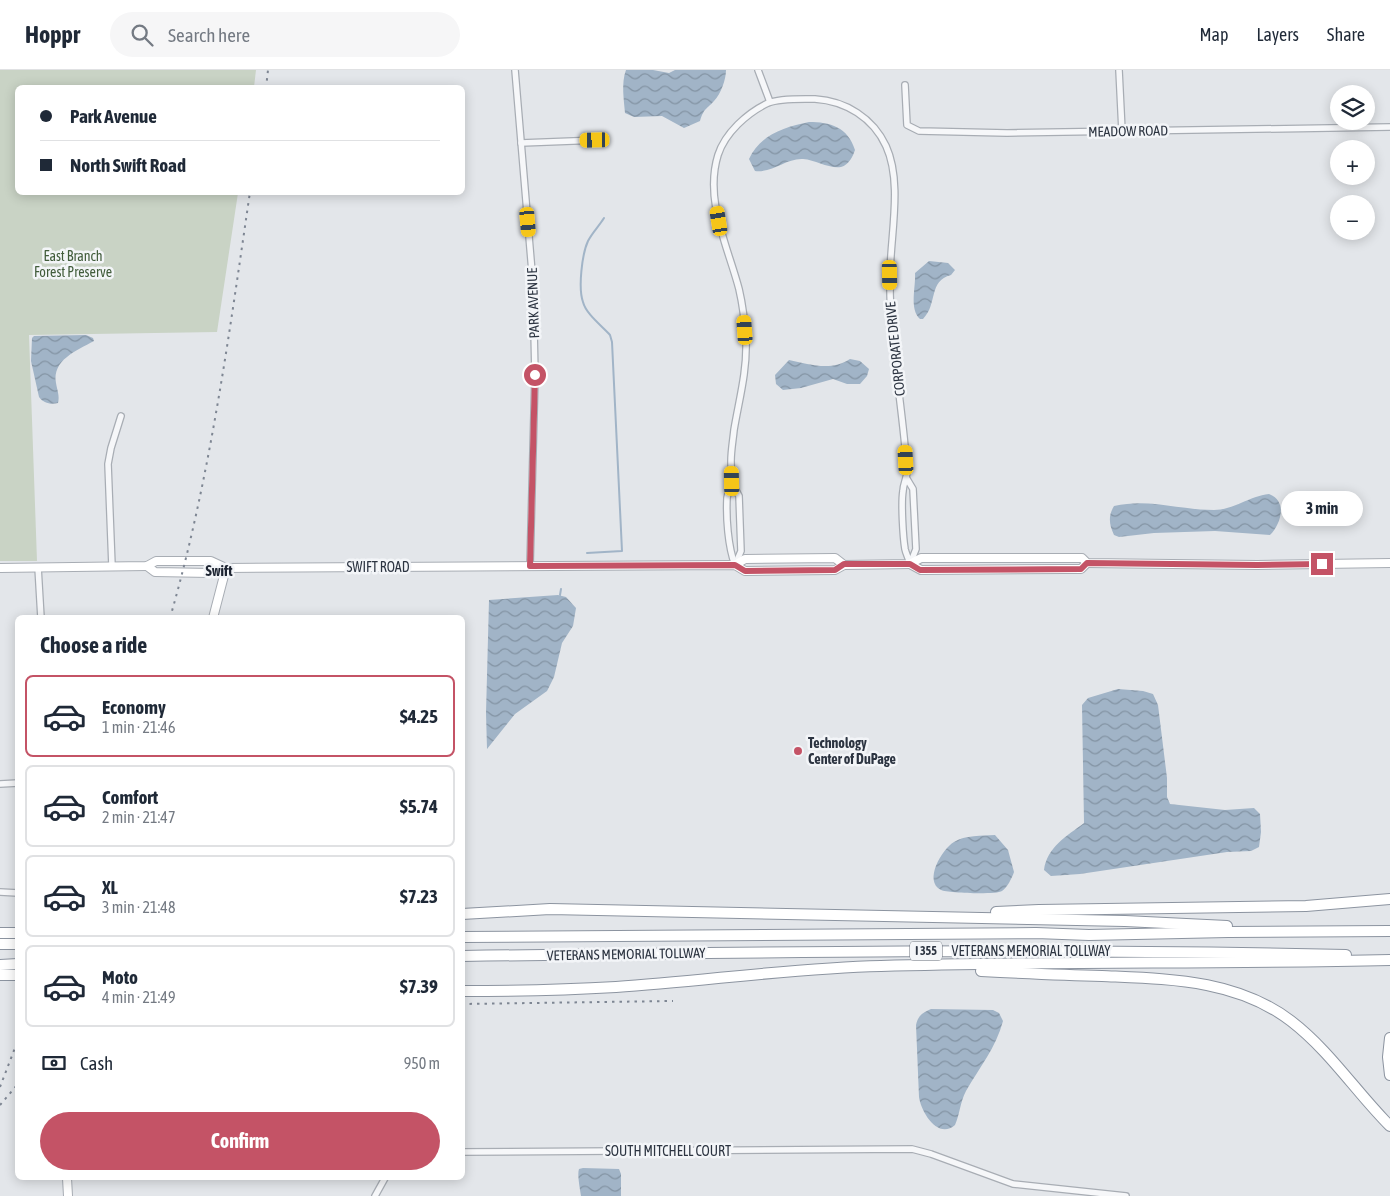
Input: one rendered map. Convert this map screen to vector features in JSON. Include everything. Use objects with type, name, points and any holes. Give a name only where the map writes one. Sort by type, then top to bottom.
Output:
[{"type":"highway","points":[[913,916],[1039,910],[1306,906],[1390,899]]},
{"type":"highway","points":[[465,914],[550,909],[913,916],[1125,921],[1346,931]]},
{"type":"highway","name":"VETERANS MEMORIAL TOLLWAY","points":[[465,937],[1026,933],[1089,935],[1390,931]]},
{"type":"highway","points":[[0,933],[15,933]]},
{"type":"highway","points":[[0,944],[15,944]]},
{"type":"highway","name":"VETERANS MEMORIAL TOLLWAY","points":[[465,956],[1148,951],[1390,956]]},
{"type":"highway","points":[[465,991],[616,987],[805,969],[882,966],[1390,960]]},
{"type":"highway","points":[[0,965],[15,971]]},
{"type":"highway","points":[[882,966],[1160,979],[1195,982],[1225,988],[1269,1007],[1290,1020],[1324,1050],[1390,1126]]},
{"type":"highway","points":[[0,975],[15,971]]},
{"type":"highway","points":[[1390,1038],[1388,1057],[1390,1075]]},
{"type":"street","name":"PARK AVENUE","points":[[515,70],[531,252],[535,361],[530,566]]},
{"type":"street","points":[[758,70],[770,102],[746,117],[727,137],[718,154],[714,175],[719,221],[741,297],[746,342],[744,377],[732,449],[732,481],[727,496],[730,551],[735,565],[745,571],[835,570],[844,564]]},
{"type":"street","points":[[1119,70],[1122,131]]},
{"type":"street","name":"MEADOW ROAD","points":[[905,86],[907,125],[919,131],[1007,133],[1390,127]]},
{"type":"street","name":"CORPORATE DRIVE","points":[[770,102],[815,99],[845,105],[856,111],[874,128],[889,153],[893,174],[894,199],[890,315],[902,412],[907,479],[913,489],[916,549],[910,564]]},
{"type":"street","points":[[521,143],[599,140]]},
{"type":"street","points":[[112,566],[108,464],[121,416]]},
{"type":"street","name":"CORPORATE DRIVE","points":[[907,479],[902,489],[905,549],[910,564]]},
{"type":"street","points":[[732,481],[739,496],[741,551],[735,565]]},
{"type":"street","points":[[735,565],[745,559],[834,558],[844,564],[910,564],[920,570],[1045,570],[1081,569],[1087,563]]},
{"type":"street","points":[[910,564],[920,558],[1082,558],[1087,563],[1257,565],[1390,563]]},
{"type":"street","name":"SWIFT ROAD","points":[[0,568],[147,566],[156,561],[211,561],[226,568],[735,565]]},
{"type":"street","points":[[38,567],[41,615]]},
{"type":"street","points":[[214,615],[226,568]]},
{"type":"street","points":[[0,784],[15,783]]},
{"type":"street","points":[[0,892],[15,893]]},
{"type":"street","name":"SOUTH MITCHELL COURT","points":[[465,1152],[912,1149],[1013,1184],[1126,1196]]},
{"type":"street","points":[[66,1180],[68,1196]]},
{"type":"street","points":[[375,1196],[384,1180]]},
{"type":"green space","name":"East Branch Forest Preserve","points":[[0,70],[256,70],[254,85],[15,85],[15,195],[238,195],[217,332],[29,335],[37,561],[0,561]]},
{"type":"water","points":[[626,70],[653,70],[669,73],[675,70],[726,70],[724,82],[717,98],[704,111],[700,121],[684,128],[662,116],[634,117],[625,113],[623,86]]},
{"type":"water","points":[[809,122],[824,123],[837,127],[848,136],[855,150],[846,164],[836,167],[797,159],[768,170],[755,171],[749,159],[766,138],[782,130]]},
{"type":"water","points":[[929,261],[948,263],[955,270],[951,275],[939,282],[928,313],[923,319],[920,319],[914,304],[915,273]]},
{"type":"water","points":[[86,335],[93,338],[94,341],[67,357],[58,368],[56,383],[59,395],[58,403],[50,404],[43,401],[39,397],[31,361],[32,338],[34,336]]},
{"type":"water","points":[[850,359],[860,361],[869,369],[867,376],[860,384],[847,384],[833,379],[801,388],[783,390],[776,384],[775,375],[789,360],[828,366],[843,363]]},
{"type":"water","points":[[1269,494],[1275,497],[1281,507],[1280,519],[1270,535],[1215,531],[1154,533],[1119,537],[1114,535],[1110,524],[1110,517],[1114,506],[1139,503],[1214,510],[1228,508],[1255,497]]},
{"type":"water","points":[[558,595],[566,597],[576,608],[573,626],[562,643],[554,677],[547,691],[515,714],[487,749],[489,600]]},
{"type":"water","points":[[1118,689],[1143,691],[1153,694],[1158,705],[1167,778],[1167,797],[1170,804],[1225,810],[1254,808],[1260,814],[1261,832],[1259,847],[1251,851],[1227,852],[1080,874],[1051,876],[1044,870],[1053,848],[1084,823],[1082,705],[1088,698]]},
{"type":"water","points":[[995,835],[1008,850],[1014,872],[1004,890],[991,893],[961,893],[941,890],[936,886],[934,873],[936,865],[949,846],[963,838]]},
{"type":"water","points":[[931,1009],[993,1010],[999,1013],[1003,1021],[992,1049],[964,1095],[955,1125],[949,1129],[942,1129],[931,1122],[923,1110],[919,1097],[916,1025],[921,1015]]},
{"type":"water","points":[[583,1168],[619,1169],[621,1174],[621,1196],[581,1196],[578,1171]]},
{"type":"waterway","points":[[587,553],[622,551],[612,342],[610,335],[585,306],[581,288],[581,271],[586,247],[604,218]]},
{"type":"waterway","points":[[560,595],[561,589]]},
{"type":"railway","points":[[266,85],[268,70]]},
{"type":"railway","points":[[171,615],[184,566],[207,460],[226,353],[250,195]]},
{"type":"railway","points":[[465,1004],[673,1001]]},
{"type":"railway","points":[[0,1087],[15,1048]]},
{"type":"railway","points":[[0,1105],[15,1088]]},
{"type":"place","name":"Technology Center of DuPage","points":[[798,751]]},
{"type":"district","name":"Swift","points":[[219,570]]},
{"type":"route","points":[[535,375],[530,566],[735,565],[745,571],[835,570],[844,564],[910,564],[920,570],[1081,569],[1087,563],[1322,564]]}]
